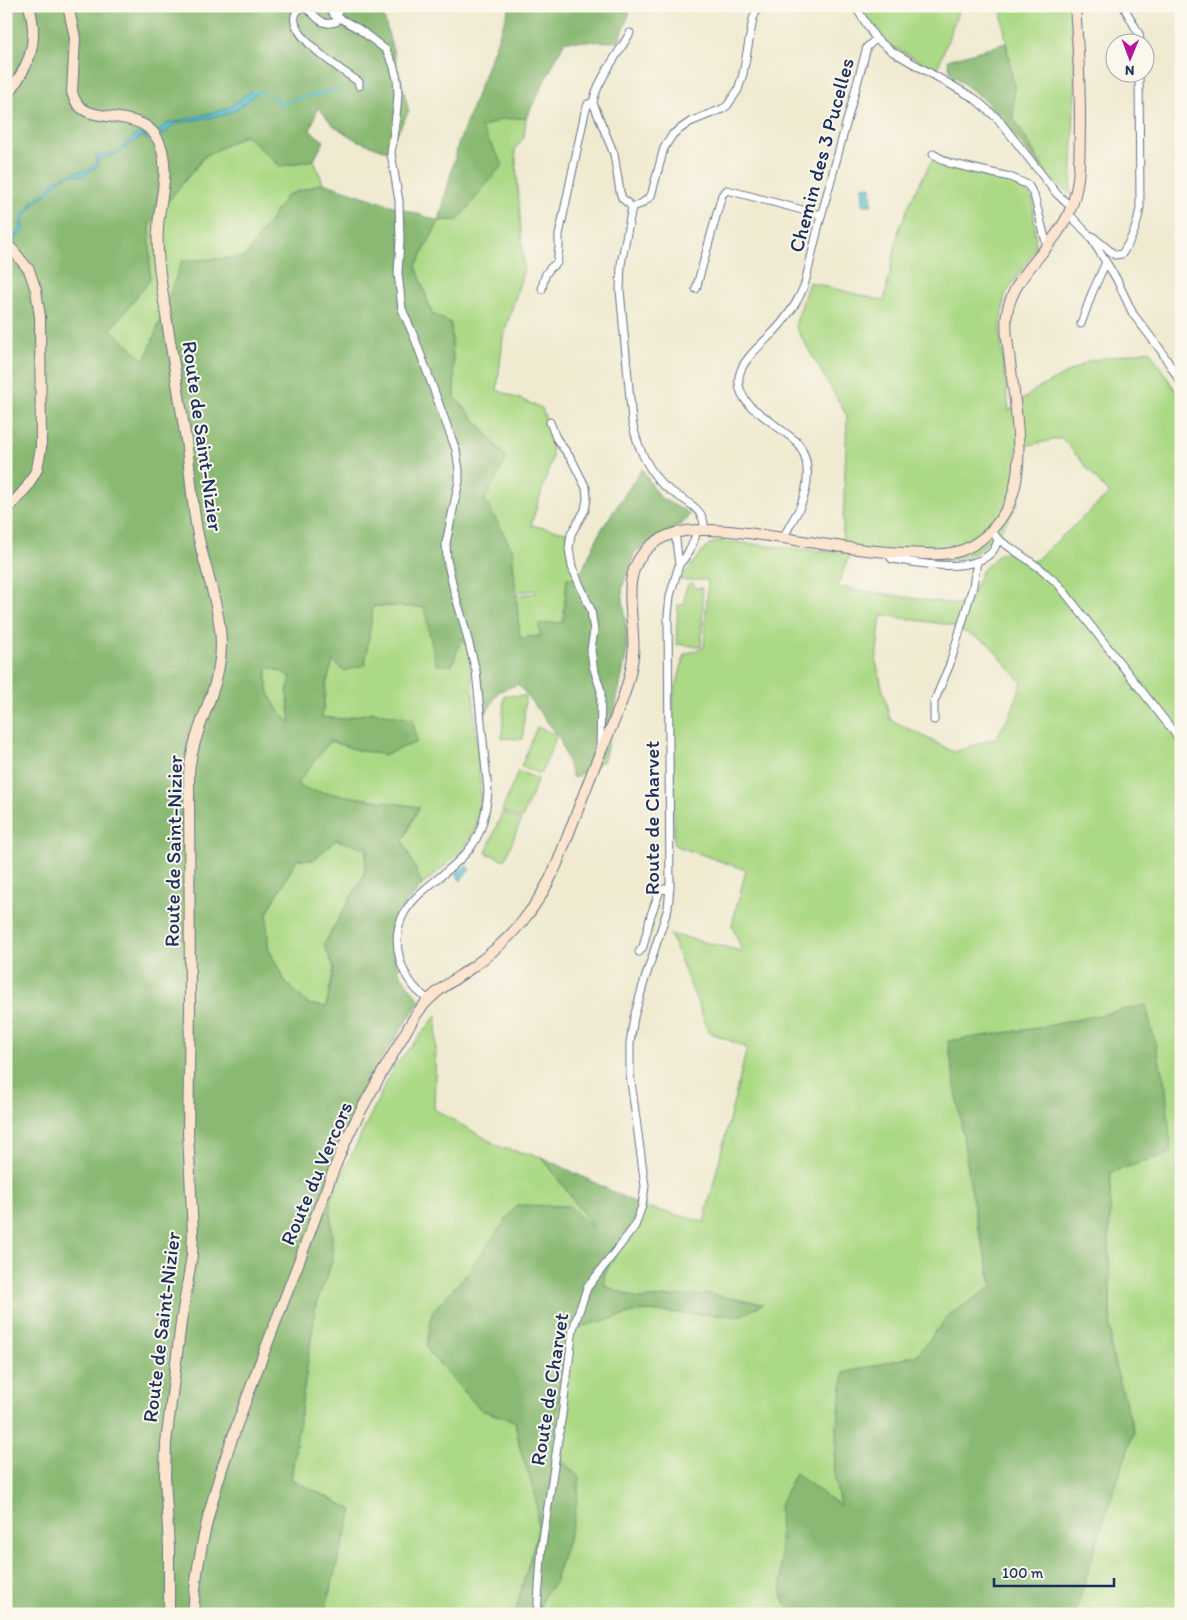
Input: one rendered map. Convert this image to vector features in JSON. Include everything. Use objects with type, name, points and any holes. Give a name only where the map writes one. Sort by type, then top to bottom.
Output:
[{"type":"main road","points":[[6,98],[23,72],[31,54],[34,37],[29,6]]},
{"type":"main road","name":"Route de Saint-Nizier","points":[[68,6],[75,38],[72,92],[76,104],[93,114],[124,118],[143,124],[155,135],[162,150],[164,172],[158,227],[159,266],[186,440],[196,524],[217,612],[221,642],[217,677],[195,738],[189,773],[190,1008],[188,1134],[193,1243],[166,1436],[165,1476],[169,1548],[169,1614]]},
{"type":"main road","points":[[675,532],[700,530],[748,533],[887,553],[933,554],[952,553],[966,548],[978,542],[992,530],[1010,504],[1015,489],[1018,464],[1016,420],[1006,331],[1007,312],[1016,288],[1056,235],[1070,210],[1078,186],[1080,154],[1079,67],[1075,6]]},
{"type":"main road","points":[[6,245],[12,249],[29,270],[36,290],[40,317],[41,448],[37,469],[27,487],[6,511]]},
{"type":"main road","name":"Route du Vercors","points":[[193,1614],[202,1550],[223,1467],[338,1158],[367,1098],[415,1016],[428,999],[492,952],[509,937],[527,917],[544,892],[600,754],[620,702],[631,666],[633,649],[629,590],[634,570],[639,559],[648,548],[660,538],[675,532]]},
{"type":"street","points":[[328,6],[334,15],[377,42],[386,50],[393,64],[398,94],[391,153],[399,201],[400,240],[398,273],[402,309],[456,450],[459,470],[446,543],[447,560],[476,671],[488,791],[484,818],[476,838],[468,851],[414,898],[398,924],[397,936],[401,965],[407,977],[423,996],[428,999]]},
{"type":"street","points":[[340,6],[336,22],[327,24],[316,18],[307,8],[302,7],[299,9],[295,21],[302,36],[310,46],[359,82],[359,86]]},
{"type":"street","points":[[632,207],[640,204],[650,196],[664,148],[673,134],[690,122],[727,106],[738,90],[743,74],[753,19],[758,6]]},
{"type":"street","points":[[855,6],[876,39],[893,52],[961,90],[985,106],[998,119],[1089,234],[1126,295],[1133,314],[1160,349],[1181,383]]},
{"type":"street","points":[[1125,9],[1138,32]]},
{"type":"street","points":[[630,33],[601,82],[594,96],[593,103],[614,154],[622,198],[632,207]]},
{"type":"street","name":"Chemin des 3 Pucelles","points":[[784,538],[787,528],[800,507],[806,489],[806,458],[796,442],[746,401],[740,390],[740,369],[747,358],[779,326],[799,300],[867,48],[876,39]]},
{"type":"street","points":[[1089,234],[1115,255],[1122,254],[1128,246],[1139,219],[1139,82]]},
{"type":"street","points":[[542,289],[544,277],[549,268],[557,263],[559,235],[585,112],[588,104],[593,103]]},
{"type":"street","points":[[933,154],[949,163],[1010,177],[1028,184],[1034,195],[1047,246]]},
{"type":"street","points":[[696,289],[722,194],[727,190],[821,216]]},
{"type":"street","points":[[632,207],[621,264],[620,290],[634,434],[648,464],[659,480],[668,490],[692,505],[700,514],[704,521],[700,530]]},
{"type":"street","points":[[1082,324],[1092,293],[1106,262]]},
{"type":"street","points":[[550,422],[556,438],[572,460],[586,488],[585,510],[571,534],[569,549],[572,567],[591,610],[594,631],[591,649],[593,666],[601,690],[600,754]]},
{"type":"street","name":"Route de Charvet","points":[[679,565],[687,556],[700,530]]},
{"type":"street","points":[[992,530],[998,539],[1041,569],[1059,585],[1181,742]]},
{"type":"street","name":"Route de Charvet","points":[[537,1614],[542,1545],[573,1329],[587,1288],[634,1226],[642,1206],[645,1186],[630,1074],[630,1043],[634,1016],[668,908],[670,888],[668,615],[670,596],[679,565],[675,532]]},
{"type":"street","points":[[887,553],[892,560],[954,566],[977,562],[991,553],[998,539]]},
{"type":"street","points":[[934,720],[934,702],[950,664],[973,586],[977,562]]},
{"type":"street","points":[[639,952],[643,947],[660,890],[670,888]]},
{"type":"green space","points":[[6,6],[381,6],[409,111],[387,151],[356,140],[333,125],[318,107],[310,131],[324,141],[314,160],[280,166],[245,135],[205,156],[150,223],[150,280],[111,329],[145,361],[182,261],[245,257],[287,195],[323,183],[439,221],[416,266],[432,314],[451,323],[455,397],[507,458],[485,500],[512,549],[520,638],[540,636],[539,624],[563,622],[567,578],[579,577],[601,530],[642,469],[659,497],[690,514],[683,523],[635,552],[622,588],[627,636],[626,656],[604,761],[573,778],[559,737],[518,684],[498,692],[485,715],[481,678],[462,637],[452,666],[436,665],[424,607],[373,606],[365,665],[344,671],[333,661],[326,685],[322,717],[342,719],[373,712],[413,719],[417,742],[384,755],[354,749],[330,741],[297,784],[307,790],[419,807],[403,841],[422,885],[401,911],[393,938],[399,972],[420,1001],[357,1097],[330,1200],[333,1259],[316,1304],[291,1479],[353,1510],[324,1614],[6,1614]],"holes":[[[267,667],[291,677],[287,692],[291,723],[279,711],[271,698],[267,684]],[[336,840],[367,848],[364,875],[324,944],[334,968],[326,1007],[308,1004],[286,983],[268,948],[267,913],[297,859],[313,860]]]},
{"type":"green space","points":[[510,6],[632,6],[619,42],[565,41],[526,118],[502,119],[481,128],[503,164],[458,220],[439,221],[458,145]]},
{"type":"green space","points":[[857,6],[963,6],[959,9],[937,70],[873,36]]},
{"type":"green space","points":[[1000,6],[1072,6],[1076,54],[1071,195],[1048,176],[1013,117],[1014,86]]},
{"type":"green space","points":[[1006,43],[1014,86],[1013,117],[1048,176],[985,100],[951,74],[948,60]]},
{"type":"green space","points":[[526,118],[524,137],[515,149],[524,269],[503,338],[497,390],[542,408],[551,435],[552,459],[531,525],[566,532],[579,578],[567,578],[563,622],[540,636],[520,638],[516,595],[536,593],[537,590],[515,592],[512,549],[485,500],[484,430],[455,397],[451,323],[432,314],[416,266],[439,221],[481,128],[502,119]]},
{"type":"green space","points":[[245,135],[280,166],[314,160],[323,183],[287,195],[245,257],[182,262],[145,362],[111,329],[149,280],[150,223],[205,156]]},
{"type":"green space","points":[[932,160],[978,171],[1023,186],[1033,200],[1036,248],[1005,295],[1000,333],[1009,411],[1035,390],[1089,361],[1149,350],[1181,399],[1181,1614],[1075,1614],[1104,1519],[1134,1432],[1111,1352],[1109,1240],[1111,1172],[1166,1088],[1145,1006],[1038,1028],[949,1041],[976,1220],[993,1287],[949,1315],[917,1355],[844,1373],[837,1426],[834,1474],[840,1506],[782,1597],[792,1614],[538,1614],[544,1595],[554,1584],[574,1520],[580,1478],[564,1463],[552,1444],[568,1332],[586,1325],[642,1311],[740,1316],[709,1294],[639,1299],[605,1286],[604,1276],[642,1206],[704,1222],[747,1048],[709,1032],[670,934],[742,951],[732,925],[746,870],[674,845],[673,698],[685,654],[704,648],[708,580],[679,580],[709,544],[721,541],[842,553],[847,416],[795,326],[809,282],[884,301],[899,229],[913,196]],"holes":[[[1062,438],[1109,494],[1036,560],[1028,562],[1007,552],[999,554],[982,571],[968,606],[837,587],[849,556],[947,561],[975,553],[999,533],[1017,506],[1025,446]],[[881,615],[950,625],[988,643],[1022,683],[1010,715],[996,738],[954,752],[890,719],[876,662]]]},
{"type":"green space","points":[[688,584],[694,584],[694,588],[702,588],[701,647],[676,644],[678,605],[684,605],[685,593]]},
{"type":"green space","points":[[373,606],[424,607],[462,636],[470,654],[481,795],[477,826],[463,850],[422,885],[403,841],[419,807],[306,790],[296,784],[330,741],[354,749],[384,755],[373,712],[342,719],[321,717],[326,685],[333,660],[365,665]]},
{"type":"green space","points":[[267,666],[291,677],[287,692],[291,723],[279,711],[271,698],[267,683]]},
{"type":"green space","points":[[504,695],[525,696],[523,739],[502,738]]},
{"type":"green space","points":[[537,727],[557,735],[541,774],[521,767]]},
{"type":"green space","points":[[518,771],[538,779],[522,818],[502,811]]},
{"type":"green space","points":[[502,813],[521,820],[505,860],[486,853]]},
{"type":"green space","points":[[336,840],[367,847],[364,875],[324,944],[334,967],[327,1007],[308,1004],[286,983],[268,948],[267,913],[297,859],[313,860]]},
{"type":"green space","points":[[1146,1005],[1166,1088],[1171,1153],[1111,1172],[1109,1240],[1111,1351],[1134,1432],[1104,1519],[1075,1614],[792,1614],[782,1597],[779,1507],[795,1473],[840,1506],[834,1474],[837,1426],[844,1373],[917,1355],[949,1315],[993,1286],[976,1220],[948,1041],[1038,1028]]},
{"type":"green space","points":[[437,1015],[434,1109],[502,1148],[542,1157],[598,1233],[464,1277],[432,1312],[481,1410],[515,1421],[520,1448],[536,1497],[538,1531],[516,1614],[324,1614],[353,1510],[291,1479],[316,1304],[333,1259],[330,1200],[393,1068]]},
{"type":"green space","points":[[542,1157],[642,1206],[604,1275],[605,1286],[639,1299],[709,1294],[763,1304],[740,1316],[642,1311],[586,1325],[568,1332],[552,1444],[564,1463],[580,1478],[574,1520],[554,1584],[544,1595],[538,1614],[516,1614],[538,1531],[536,1497],[520,1448],[515,1421],[481,1410],[429,1352],[427,1346],[432,1312],[464,1277],[517,1205],[569,1206],[595,1230]]},
{"type":"water","points":[[251,91],[256,94],[238,109],[224,115],[178,123],[162,136],[159,130],[166,124],[227,109]]},
{"type":"water","points":[[138,133],[153,138],[153,140],[140,137],[118,154],[97,159],[98,166],[84,176],[74,175],[60,180],[47,194],[34,203],[24,217],[23,224],[25,228],[22,235],[15,237],[14,246],[11,245],[14,235],[20,230],[20,217],[30,207],[33,200],[44,194],[55,180],[75,172],[88,170],[96,164],[95,156],[117,152]]},
{"type":"water","points":[[871,186],[872,205],[863,205],[862,187]]},
{"type":"water","points":[[466,865],[470,870],[461,881],[455,875]]},
{"type":"waterway","points":[[360,84],[367,81]]},
{"type":"waterway","points":[[271,94],[280,104],[337,90]]},
{"type":"waterway","points":[[251,94],[253,92],[264,93]]}]
